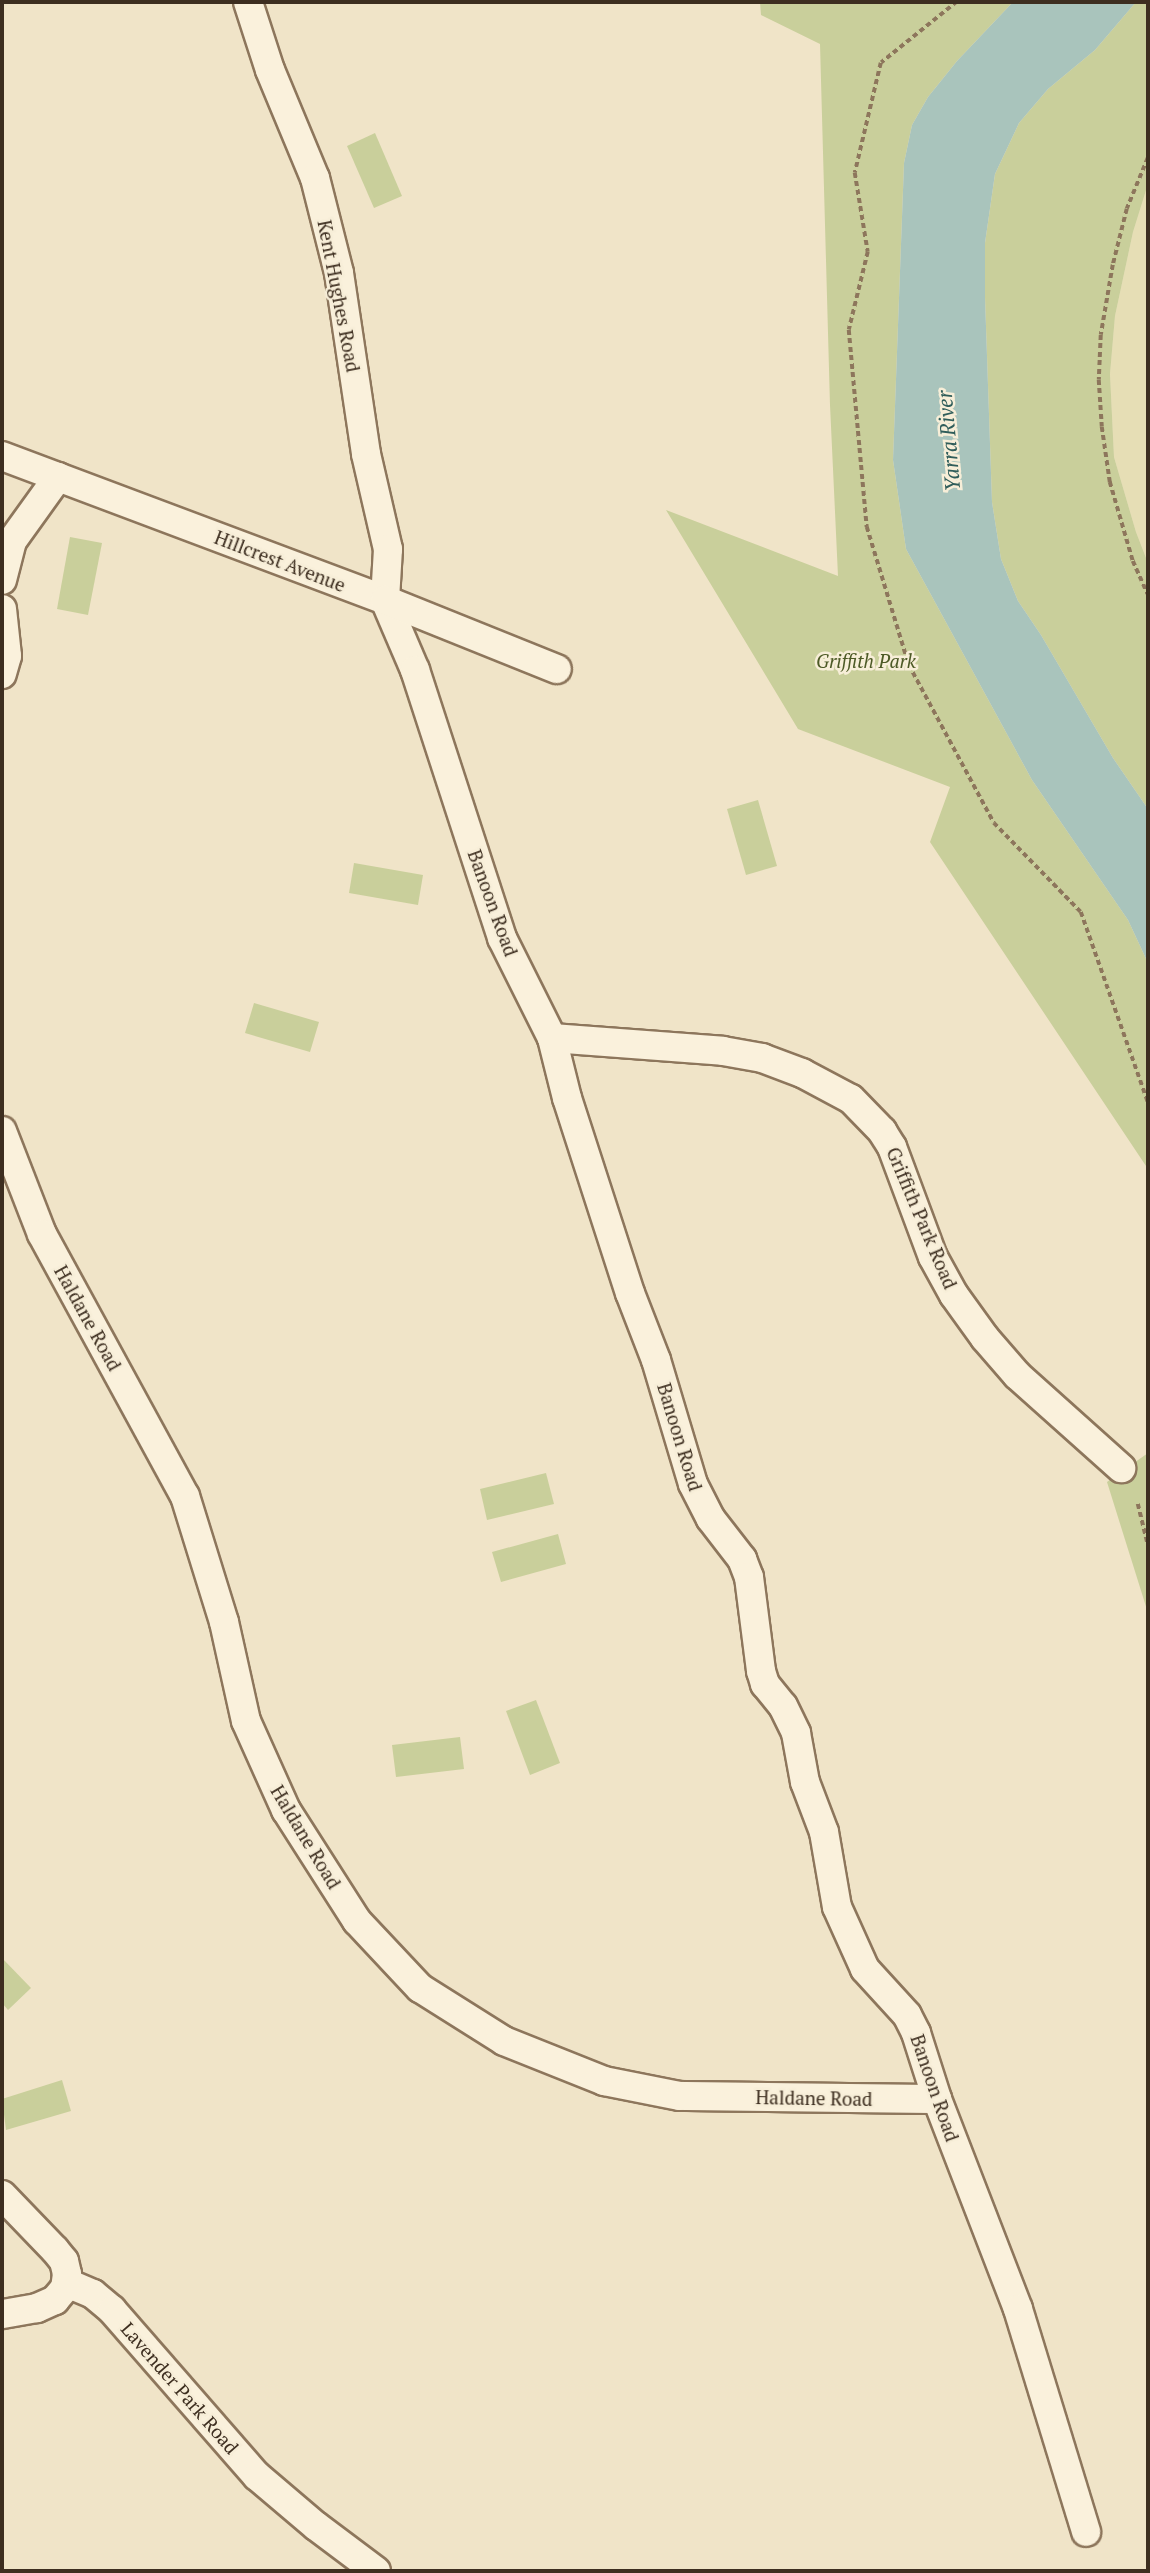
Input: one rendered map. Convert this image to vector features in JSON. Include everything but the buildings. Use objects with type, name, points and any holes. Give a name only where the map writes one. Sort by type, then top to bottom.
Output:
[{"type":"street","name":"Kent Hughes Road","points":[[248,2],[270,70],[315,178],[339,273],[366,454],[388,549],[385,600]]},
{"type":"street","name":"Hillcrest Avenue","points":[[2,456],[385,600],[558,669]]},
{"type":"street","points":[[2,580],[12,541],[58,477]]},
{"type":"street","name":"Banoon Road","points":[[385,600],[415,670],[502,938],[552,1038],[567,1098],[629,1293],[656,1360],[692,1484],[711,1519],[742,1559],[749,1577],[761,1671],[765,1684],[783,1706],[796,1733],[805,1782],[824,1832],[837,1907],[865,1969],[907,2015],[1018,2309],[1086,2532]]},
{"type":"street","points":[[2,609],[7,656],[2,674]]},
{"type":"street","name":"Griffith Park Road","points":[[552,1038],[723,1051],[762,1058],[802,1073],[851,1099],[870,1116],[892,1147],[933,1257],[954,1295],[985,1338],[1017,1375],[1121,1468]]},
{"type":"street","name":"Haldane Road","points":[[2,1131],[42,1234],[185,1496],[224,1622],[246,1721],[285,1810],[357,1921],[420,1988],[504,2041],[604,2081],[680,2096],[937,2099]]},
{"type":"street","points":[[2,2195],[64,2261],[66,2283],[61,2294],[47,2304],[2,2314]]},
{"type":"street","name":"Lavender Park Road","points":[[66,2283],[93,2294],[112,2311],[211,2418],[257,2476],[316,2526],[376,2571]]},
{"type":"path","points":[[957,2],[881,63],[855,173],[868,252],[849,330],[867,527],[908,665],[994,823],[1081,912],[1148,1102]]},
{"type":"path","points":[[1148,158],[1127,209],[1113,265],[1101,335],[1099,380],[1110,482],[1133,561],[1148,594]]},
{"type":"path","points":[[1138,1504],[1148,1545]]},
{"type":"shaded area","points":[[1148,184],[1148,563],[1114,457],[1110,374],[1115,316],[1133,232]]},
{"type":"green space","name":"Griffith Park","points":[[760,2],[1013,2],[957,61],[928,97],[912,125],[904,163],[893,460],[906,549],[1032,780],[1128,920],[1148,963],[1148,1169],[930,842],[950,787],[798,729],[666,510],[838,576],[830,405],[820,44],[761,15]]},
{"type":"green space","points":[[1136,2],[1148,2],[1148,184],[1133,232],[1115,316],[1110,374],[1114,457],[1148,563],[1148,809],[1113,758],[1018,601],[1001,559],[992,502],[985,297],[985,243],[995,174],[1019,123],[1048,89],[1095,50]]},
{"type":"green space","points":[[375,133],[402,196],[374,208],[347,146]]},
{"type":"green space","points":[[70,537],[102,543],[88,615],[57,609]]},
{"type":"green space","points":[[758,800],[777,866],[746,875],[727,809]]},
{"type":"green space","points":[[354,863],[423,875],[418,905],[349,893]]},
{"type":"green space","points":[[254,1003],[319,1022],[310,1052],[245,1033]]},
{"type":"green space","points":[[1148,1453],[1148,1613],[1107,1482]]},
{"type":"green space","points":[[546,1473],[554,1504],[487,1520],[480,1489]]},
{"type":"green space","points":[[558,1534],[566,1564],[501,1582],[492,1552]]},
{"type":"green space","points":[[536,1700],[560,1763],[530,1775],[506,1711]]},
{"type":"green space","points":[[460,1737],[464,1769],[396,1777],[392,1745]]},
{"type":"green space","points":[[2,1958],[31,1988],[8,2010],[2,2003]]},
{"type":"green space","points":[[62,2080],[71,2111],[6,2130],[2,2099]]},
{"type":"water","name":"Yarra River","points":[[1013,2],[1136,2],[1095,50],[1048,89],[1019,123],[995,174],[985,243],[985,297],[992,502],[1001,559],[1018,601],[1113,758],[1148,809],[1148,963],[1128,920],[1032,780],[906,549],[893,460],[904,163],[912,125],[928,97],[957,61]]}]
